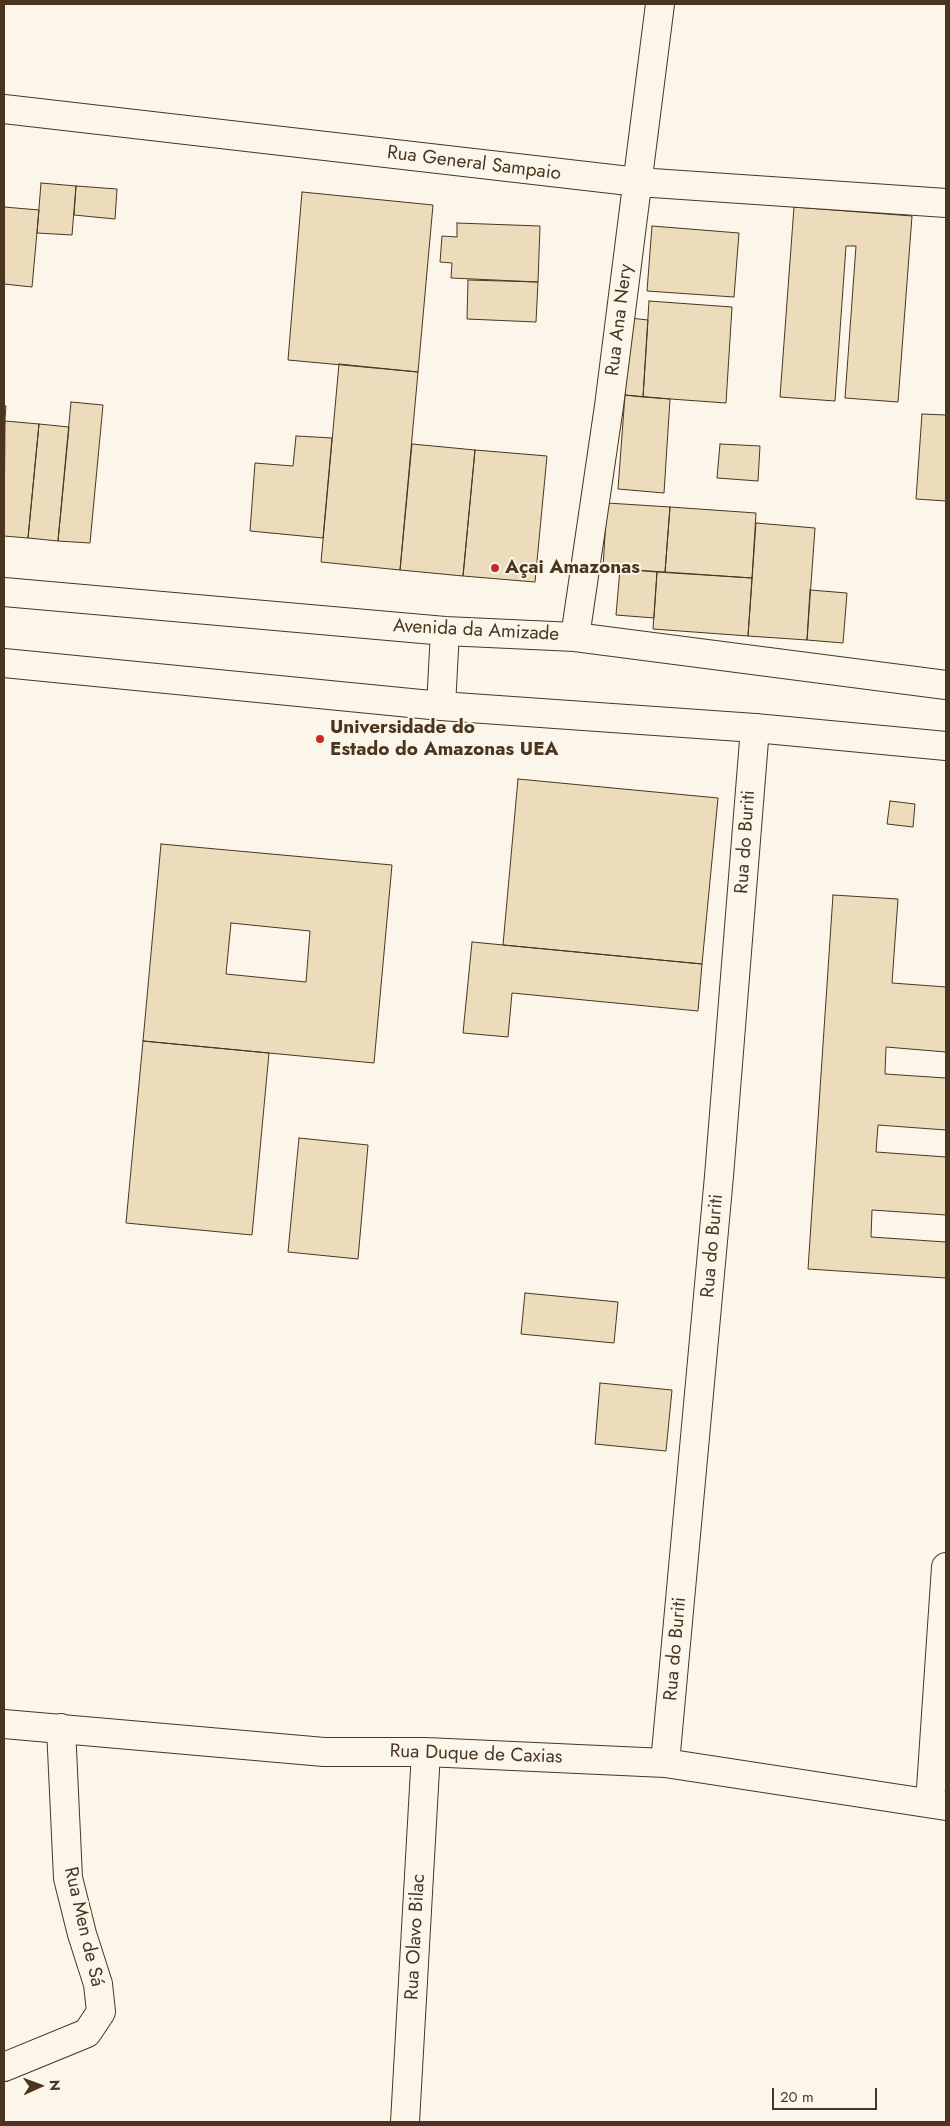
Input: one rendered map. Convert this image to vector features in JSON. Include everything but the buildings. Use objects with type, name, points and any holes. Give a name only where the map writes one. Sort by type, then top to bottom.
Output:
[{"type":"street","name":"Rua Ana Nery","points":[[575,637],[609,406],[660,4]]},
{"type":"street","name":"Rua General Sampaio","points":[[4,110],[638,182],[946,202]]},
{"type":"street","name":"Avenida da Amizade","points":[[4,592],[446,631],[575,637],[946,685]]},
{"type":"street","points":[[441,706],[446,631]]},
{"type":"street","points":[[4,663],[441,706],[754,728],[946,746]]},
{"type":"street","name":"Rua do Buriti","points":[[665,1763],[720,1176],[754,728]]},
{"type":"street","points":[[938,1804],[946,1567]]},
{"type":"street","name":"Rua Duque de Caxias","points":[[4,1724],[324,1752],[426,1752],[665,1763],[938,1804]]},
{"type":"street","name":"Rua Men de Sá","points":[[4,2067],[87,2034],[100,2012],[98,1984],[82,1934],[68,1878],[61,1728]]},
{"type":"street","name":"Rua Olavo Bilac","points":[[405,2122],[426,1752]]},
{"type":"place","name":"Açai Amazonas","points":[[495,568]]},
{"type":"place","name":"Universidade do Estado do Amazonas UEA","points":[[320,739]]}]
